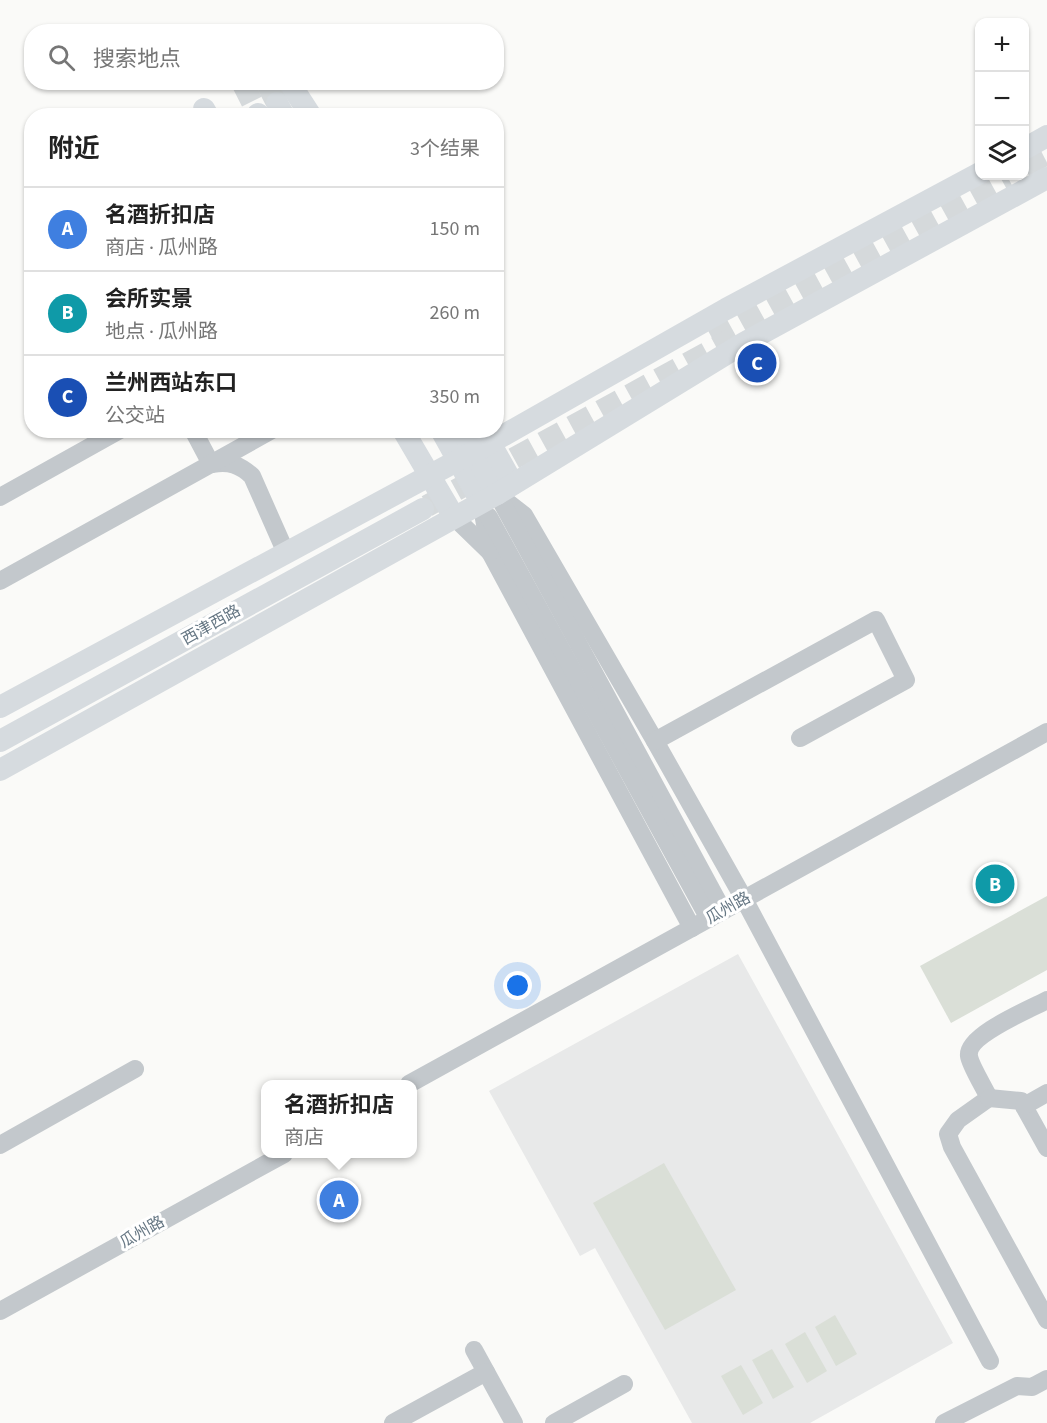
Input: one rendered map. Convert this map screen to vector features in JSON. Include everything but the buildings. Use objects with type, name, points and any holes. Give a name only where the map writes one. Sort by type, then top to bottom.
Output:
[{"type":"main road","points":[[294,90],[306,108]]},
{"type":"main road","points":[[1029,146],[1047,136]]},
{"type":"main road","points":[[504,431],[975,176]]},
{"type":"main road","points":[[0,770],[497,493],[744,343],[1047,178]]},
{"type":"main road","points":[[408,438],[454,517]]},
{"type":"main road","points":[[458,438],[476,446],[497,493]]},
{"type":"main road","points":[[0,707],[431,475],[491,438]]},
{"type":"main road","name":"西津西路","points":[[0,728],[420,504],[0,741]]},
{"type":"street","points":[[0,497],[106,438]]},
{"type":"street","points":[[197,438],[211,464]]},
{"type":"street","points":[[0,581],[258,438]]},
{"type":"street","points":[[211,464],[233,463],[252,476],[286,553]]},
{"type":"street","points":[[490,552],[497,493]]},
{"type":"street","points":[[497,493],[524,515],[656,741],[744,899],[990,1361]]},
{"type":"street","points":[[497,493],[716,915]]},
{"type":"street","points":[[454,517],[490,552],[692,928]]},
{"type":"street","points":[[656,741],[876,620],[906,680],[800,738]]},
{"type":"street","name":"瓜州路","points":[[416,1080],[1047,732]]},
{"type":"street","points":[[989,1098],[969,1055],[971,1045],[981,1035],[1047,1000]]},
{"type":"street","points":[[0,1145],[135,1069]]},
{"type":"street","points":[[1024,1106],[1047,1094]]},
{"type":"street","points":[[1047,1148],[1021,1101],[989,1098],[958,1120],[948,1134],[952,1147],[1047,1320]]},
{"type":"street","name":"瓜州路","points":[[0,1311],[277,1158]]},
{"type":"street","points":[[474,1350],[514,1423]]},
{"type":"street","points":[[393,1423],[486,1372]]},
{"type":"street","points":[[944,1423],[1017,1386],[1032,1387],[1047,1378]]},
{"type":"street","points":[[554,1423],[624,1384]]},
{"type":"shaded area","points":[[1047,896],[1047,970],[951,1023],[920,966]]},
{"type":"shaded area","points":[[738,954],[953,1343],[810,1423],[692,1423],[595,1248],[580,1256],[489,1091]]},
{"type":"shaded area","points":[[664,1163],[736,1290],[665,1330],[593,1203]]},
{"type":"shaded area","points":[[835,1315],[857,1354],[836,1366],[815,1327]]},
{"type":"shaded area","points":[[805,1332],[827,1371],[807,1383],[785,1344]]},
{"type":"shaded area","points":[[772,1349],[794,1387],[773,1399],[752,1360]]},
{"type":"shaded area","points":[[741,1365],[763,1403],[743,1415],[721,1376]]},
{"type":"tunnel","points":[[246,90],[255,108]]},
{"type":"tunnel","points":[[270,90],[277,103]]},
{"type":"tunnel","points":[[1029,163],[1047,154]]},
{"type":"tunnel","points":[[712,338],[1000,180]]},
{"type":"tunnel","points":[[427,506],[732,339]]},
{"type":"place","name":"兰州西站东口","points":[[757,363]]},
{"type":"place","name":"会所实景","points":[[995,884]]},
{"type":"place","name":"名酒折扣店","points":[[339,1200]]}]
